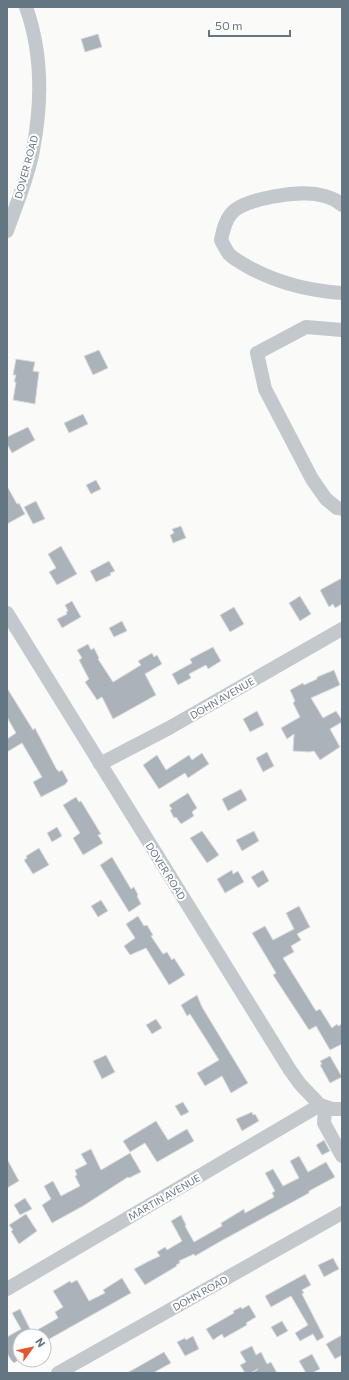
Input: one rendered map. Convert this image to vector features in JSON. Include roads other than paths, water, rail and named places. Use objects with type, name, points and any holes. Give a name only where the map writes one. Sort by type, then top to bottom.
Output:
[{"type":"street","name":"DOVER ROAD","points":[[7,231],[26,176],[33,150],[38,116],[39,81],[37,53],[26,7]]},
{"type":"street","points":[[342,205],[339,202],[319,194],[296,193],[246,203],[231,213],[224,226],[221,240],[228,253],[243,264],[273,279],[290,285],[320,292],[342,293]]},
{"type":"street","points":[[342,330],[306,327],[256,353],[264,389],[312,479],[326,499],[337,508],[342,509]]},
{"type":"street","name":"DOVER ROAD","points":[[7,613],[290,1070],[300,1084],[323,1106]]},
{"type":"street","name":"DOHN AVENUE","points":[[100,764],[169,728],[342,630]]},
{"type":"street","points":[[342,1109],[332,1109],[323,1106],[324,1123],[342,1156]]},
{"type":"street","name":"MARTIN AVENUE","points":[[7,1289],[323,1106]]},
{"type":"street","name":"DOHN ROAD","points":[[58,1373],[342,1213]]}]
